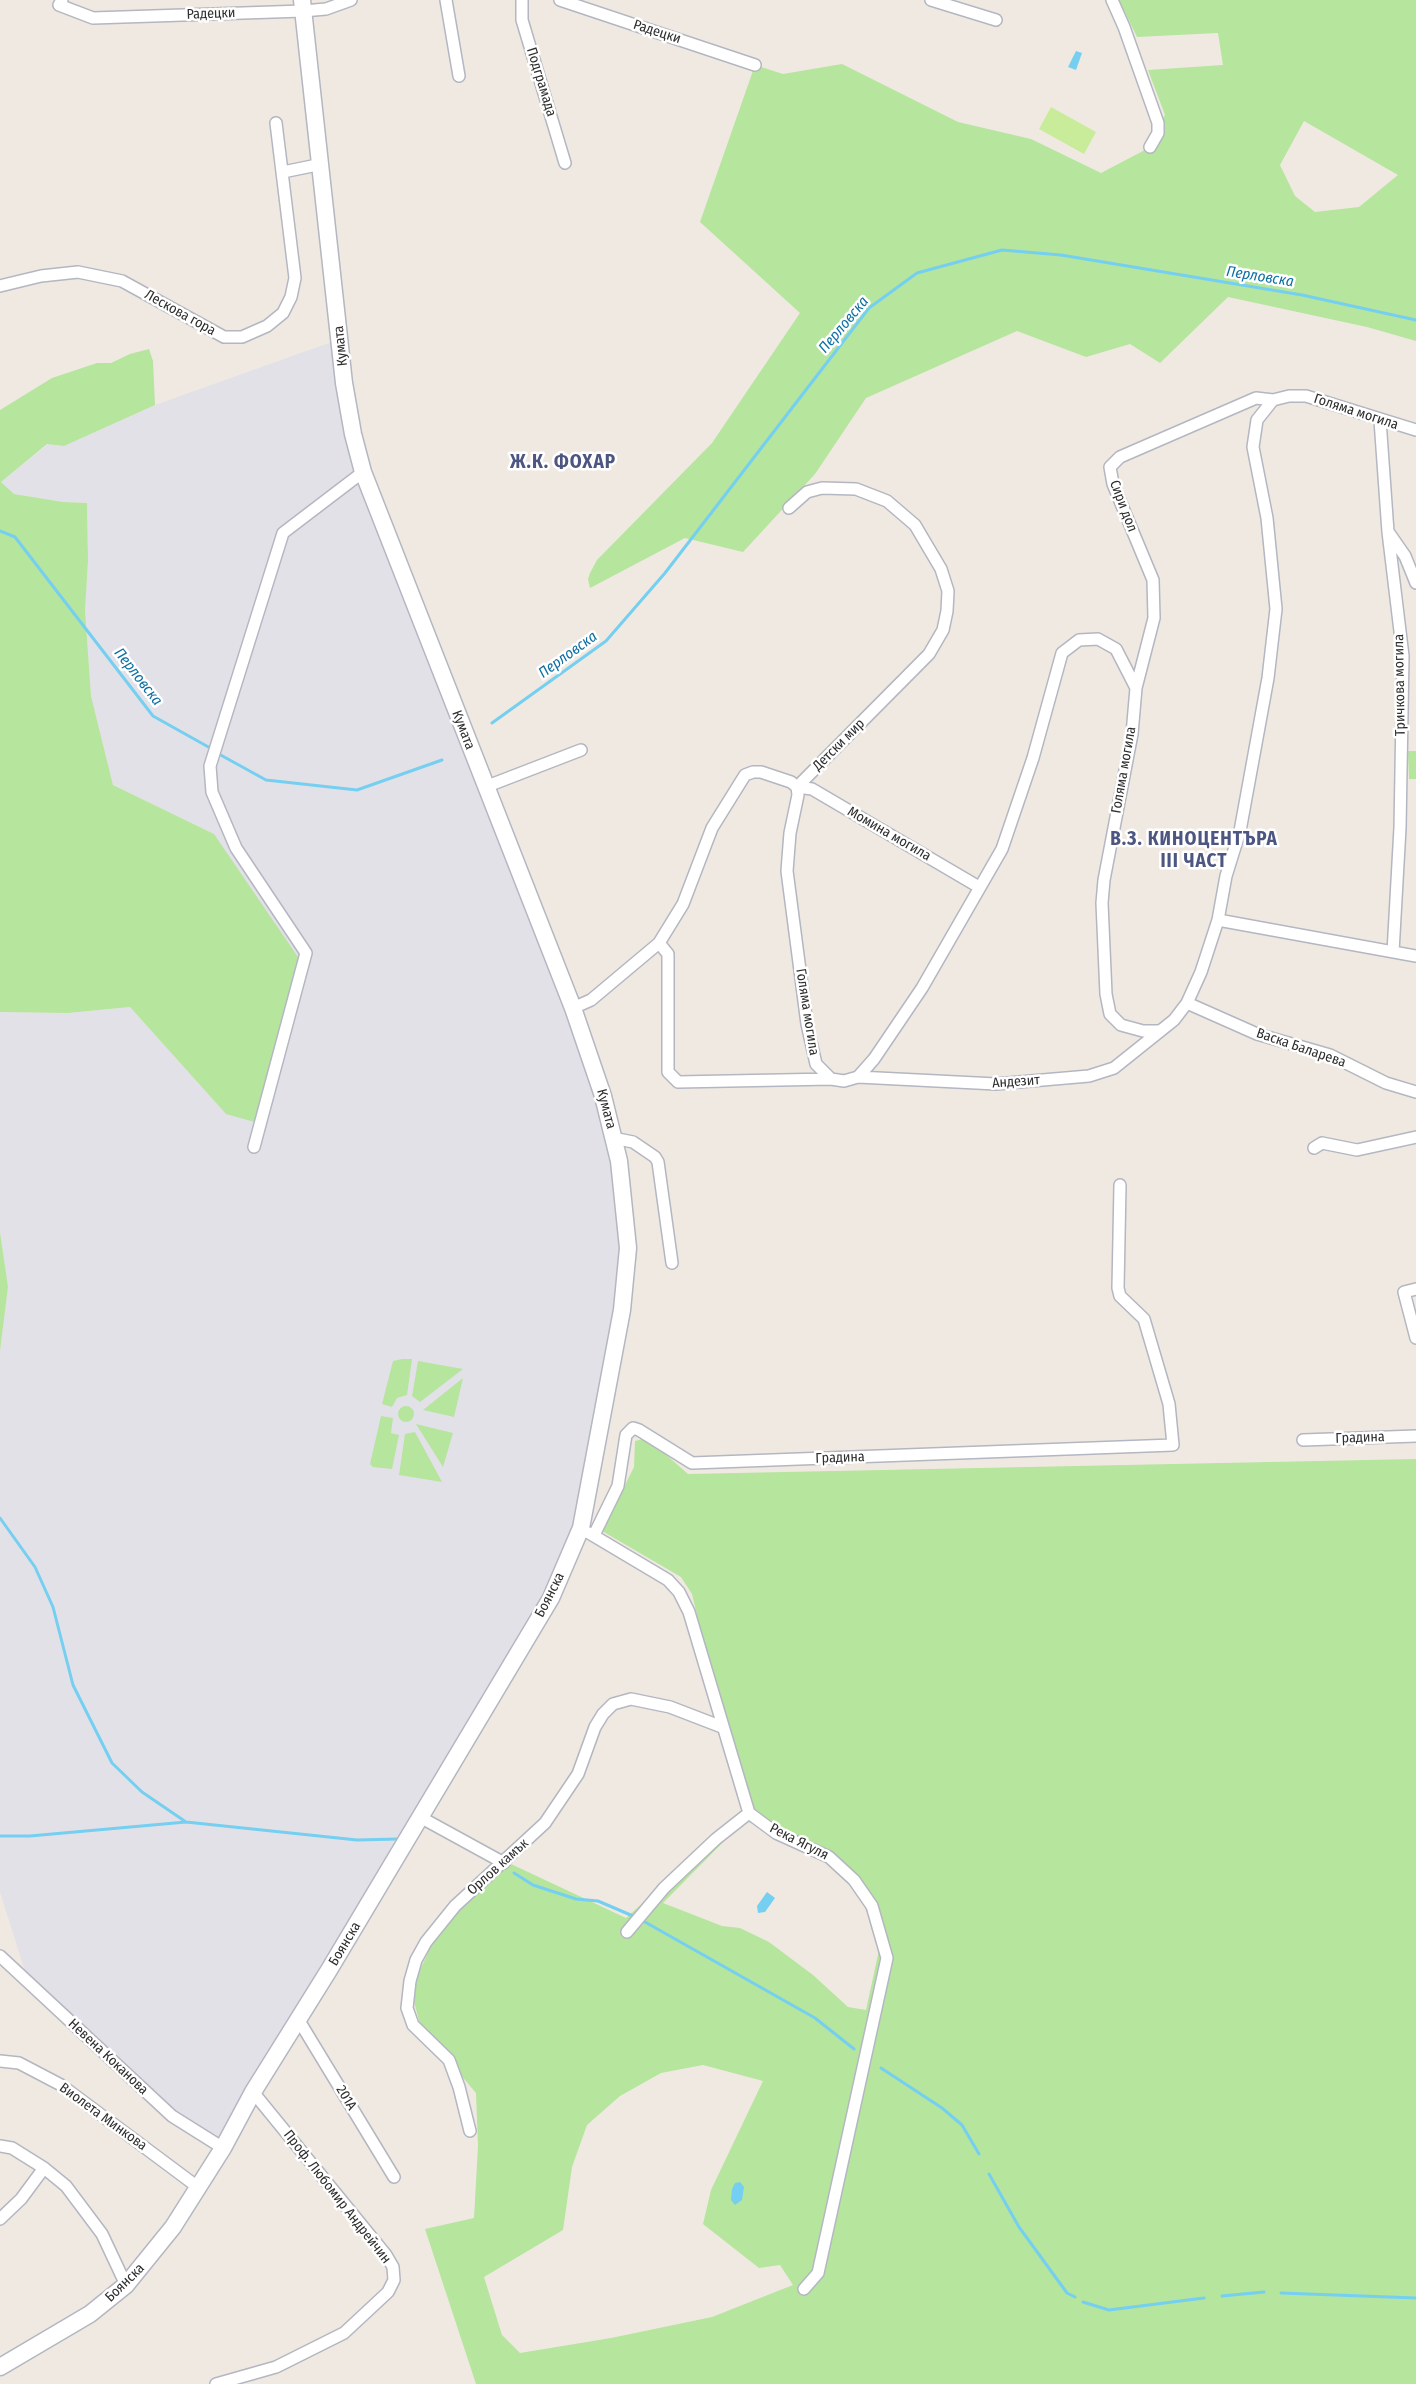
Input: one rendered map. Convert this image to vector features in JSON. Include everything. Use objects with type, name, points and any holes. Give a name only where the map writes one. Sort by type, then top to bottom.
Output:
[{"type":"main road","name":"Кумата","points":[[302,6],[322,164],[344,383],[353,434],[363,472],[573,1008],[603,1096],[619,1161],[628,1248],[622,1310],[594,1452]]},
{"type":"main road","name":"Боянска","points":[[0,2367],[90,2314],[126,2285],[173,2227],[223,2148],[253,2092],[420,1817],[551,1598],[588,1532],[594,1452]]},
{"type":"street","name":"Радецки","points":[[62,0],[59,5],[93,18],[302,6],[326,10],[351,0]]},
{"type":"street","points":[[446,0],[459,76]]},
{"type":"street","name":"Подграмада","points":[[522,0],[522,20],[565,163]]},
{"type":"street","name":"Радецки","points":[[560,0],[755,64]]},
{"type":"street","points":[[931,0],[996,20]]},
{"type":"street","points":[[1112,0],[1124,27],[1158,123],[1158,133],[1150,147]]},
{"type":"street","name":"Лескова гора","points":[[0,286],[42,276],[78,272],[122,281],[224,337],[242,337],[267,326],[283,313],[291,297],[295,278],[276,123]]},
{"type":"street","points":[[283,172],[322,164]]},
{"type":"street","name":"Голяма могила","points":[[1273,400],[1289,396],[1306,396],[1416,430]]},
{"type":"street","name":"Сири дол","points":[[1136,688],[1154,618],[1152,580],[1113,484],[1110,467],[1120,458],[1256,398],[1273,400]]},
{"type":"street","points":[[1158,1031],[1174,1020],[1187,1003],[1201,972],[1218,920],[1226,876],[1240,831],[1255,751],[1268,678],[1276,609],[1267,518],[1253,448],[1257,420],[1273,400]]},
{"type":"street","name":"Тричкова могила","points":[[1380,420],[1388,532],[1403,656],[1400,828],[1393,952]]},
{"type":"street","points":[[254,1147],[306,953],[236,848],[212,792],[210,766],[283,533],[363,472]]},
{"type":"street","name":"Детски мир","points":[[789,508],[807,492],[822,488],[856,489],[887,501],[915,525],[941,569],[948,591],[948,611],[943,630],[929,654],[797,787]]},
{"type":"street","points":[[1388,532],[1405,556],[1416,583]]},
{"type":"street","points":[[659,943],[668,954],[668,1072],[678,1082],[831,1079],[844,1081],[858,1077],[874,1059],[922,988],[1005,840],[1034,758],[1062,653],[1079,640],[1098,639],[1116,649],[1136,688]]},
{"type":"street","name":"Голяма могила","points":[[1136,688],[1132,734],[1110,840],[1103,895],[1106,994],[1110,1014],[1121,1025],[1143,1032],[1158,1031]]},
{"type":"street","points":[[485,787],[581,750]]},
{"type":"street","points":[[573,1008],[590,1000],[659,943],[683,904],[712,828],[745,775],[761,772],[791,782],[797,787]]},
{"type":"street","name":"Голяма могила","points":[[797,787],[798,795],[790,833],[787,871],[807,1024],[816,1064],[831,1079]]},
{"type":"street","name":"Момина могила","points":[[797,787],[812,789],[980,887]]},
{"type":"street","points":[[1218,920],[1416,956]]},
{"type":"street","name":"Васка Баларева","points":[[1187,1003],[1257,1034],[1330,1055],[1386,1083],[1416,1092]]},
{"type":"street","name":"Андезит","points":[[858,1077],[996,1084],[1089,1076],[1114,1068],[1158,1031]]},
{"type":"street","points":[[1314,1148],[1322,1143],[1357,1150],[1416,1137]]},
{"type":"street","points":[[613,1138],[633,1142],[658,1162],[672,1263]]},
{"type":"street","name":"Градина","points":[[588,1532],[618,1486],[626,1435],[633,1428],[692,1463],[1173,1445],[1171,1414],[1164,1380],[1144,1319],[1120,1296],[1118,1288],[1120,1185]]},
{"type":"street","points":[[1416,1289],[1404,1292],[1416,1338]]},
{"type":"street","name":"Градина","points":[[1303,1440],[1416,1436]]},
{"type":"street","points":[[588,1532],[668,1580],[679,1592],[689,1612],[749,1812],[716,1839],[664,1888],[627,1932]]},
{"type":"street","name":"Орлов камък","points":[[470,2131],[459,2087],[449,2060],[413,2025],[407,2008],[410,1981],[416,1960],[440,1924],[455,1906],[545,1824],[578,1774],[595,1727],[603,1714],[613,1704],[631,1699],[641,1701],[670,1708],[722,1727]]},
{"type":"street","name":"Река Ягуля","points":[[749,1812],[776,1833],[829,1856],[854,1880],[872,1906],[887,1958],[818,2273],[804,2289]]},
{"type":"street","points":[[420,1817],[504,1862]]},
{"type":"street","name":"Невена Коканова","points":[[0,1956],[172,2116],[223,2148]]},
{"type":"street","name":"201А","points":[[298,2019],[394,2177]]},
{"type":"street","name":"Виолета Минкова","points":[[0,2061],[19,2063],[61,2085],[198,2188]]},
{"type":"street","name":"Проф. Любомир Андрейчин","points":[[216,2384],[276,2366],[344,2333],[388,2292],[394,2280],[393,2267],[386,2255],[253,2092]]},
{"type":"street","points":[[0,2146],[12,2148],[44,2168],[66,2186],[102,2234],[126,2285]]},
{"type":"street","points":[[0,2219],[21,2199],[44,2168]]},
{"type":"shaded area","points":[[340,339],[353,434],[603,1096],[628,1248],[581,1528],[551,1598],[223,2148],[172,2116],[28,1981],[0,1892],[0,1351],[8,1287],[0,1232],[0,1012],[68,1013],[130,1007],[226,1114],[214,834],[113,785],[91,696],[85,610],[88,561],[87,503],[63,502],[14,494],[1,482],[48,444],[64,446],[155,405]]},
{"type":"green space","points":[[1119,0],[1416,0],[1416,341],[1367,327],[1228,297],[1160,363],[1130,344],[1086,357],[1017,331],[866,398],[815,474],[743,552],[685,538],[590,588],[588,579],[597,560],[712,443],[800,313],[700,222],[755,65],[783,74],[842,64],[958,122],[1031,139],[1101,173],[1143,151],[1165,115],[1148,70],[1223,65],[1218,33],[1137,37]],"holes":[[[1304,121],[1398,175],[1359,207],[1315,212],[1295,196],[1280,165]]]},
{"type":"green space","points":[[1051,107],[1096,132],[1084,154],[1039,129]]},
{"type":"green space","points":[[149,349],[153,361],[155,405],[64,446],[47,444],[1,482],[14,494],[63,502],[87,503],[88,561],[85,610],[91,696],[113,785],[214,834],[298,957],[258,1123],[226,1114],[130,1007],[68,1013],[0,1012],[0,410],[52,378],[97,363],[111,363],[130,354]]},
{"type":"green space","points":[[1408,751],[1416,751],[1416,779],[1409,779]]},
{"type":"green space","points":[[0,1232],[8,1287],[0,1351]]},
{"type":"green space","points":[[412,1359],[407,1395],[397,1398],[392,1407],[382,1404],[393,1361]]},
{"type":"green space","points":[[418,1361],[463,1369],[420,1402],[412,1396]]},
{"type":"green space","points":[[463,1378],[454,1417],[423,1410]]},
{"type":"green space","points":[[403,1406],[409,1406],[414,1411],[412,1420],[403,1422],[398,1417],[398,1411]]},
{"type":"green space","points":[[381,1416],[393,1418],[391,1433],[399,1435],[392,1469],[373,1467],[370,1464]]},
{"type":"green space","points":[[416,1424],[453,1433],[443,1467]]},
{"type":"green space","points":[[415,1432],[442,1482],[399,1475],[405,1434]]},
{"type":"green space","points":[[647,1438],[688,1474],[1416,1459],[1416,2384],[476,2384],[425,2229],[474,2218],[478,2146],[476,2093],[421,2028],[413,1998],[419,1972],[433,1942],[462,1906],[511,1864],[626,1918],[749,1807],[715,1690],[692,1594],[681,1577],[602,1531],[634,1467],[635,1441]],"holes":[[[745,1820],[817,1856],[850,1879],[862,1896],[871,1916],[879,1950],[866,2010],[848,2007],[813,1975],[769,1942],[740,1928],[722,1926],[663,1903]],[[703,2065],[763,2081],[711,2190],[703,2224],[759,2268],[780,2265],[793,2285],[712,2317],[611,2338],[520,2353],[502,2335],[484,2277],[563,2230],[572,2167],[587,2125],[620,2096],[661,2073]]]},
{"type":"water","points":[[1076,51],[1082,53],[1076,70],[1068,67]]},
{"type":"water","points":[[767,1892],[775,1898],[765,1912],[758,1913],[757,1906]]},
{"type":"water","points":[[740,2182],[744,2187],[742,2200],[735,2205],[731,2200],[732,2189],[735,2183]]},
{"type":"waterway","name":"Перловска","points":[[492,723],[606,641],[665,573],[869,308],[917,273],[1002,250],[1061,255],[1302,295],[1416,320]]},
{"type":"waterway","name":"Перловска","points":[[0,531],[15,537],[153,716],[212,749]]},
{"type":"waterway","name":"Перловска","points":[[217,753],[266,780],[357,790],[442,760]]},
{"type":"waterway","points":[[0,1518],[35,1567],[53,1607],[73,1685],[112,1763],[142,1792],[186,1822]]},
{"type":"waterway","points":[[0,1836],[30,1836],[186,1822],[357,1840],[398,1839]]},
{"type":"waterway","points":[[514,1873],[533,1885],[576,1899],[598,1901],[633,1916]]},
{"type":"waterway","points":[[645,1922],[815,2018],[854,2049]]},
{"type":"waterway","points":[[881,2068],[942,2108],[962,2125],[979,2154]]},
{"type":"waterway","points":[[989,2174],[1019,2227],[1067,2293],[1075,2297]]},
{"type":"waterway","points":[[1222,2296],[1264,2292]]},
{"type":"waterway","points":[[1281,2293],[1416,2298]]},
{"type":"waterway","points":[[1083,2302],[1109,2310],[1204,2298]]},
{"type":"district","name":"Ж.К. ФОХАР","points":[[563,463]]},
{"type":"district","name":"В.З. КИНОЦЕНТЪРА ІІІ ЧАСТ","points":[[1194,851]]}]
